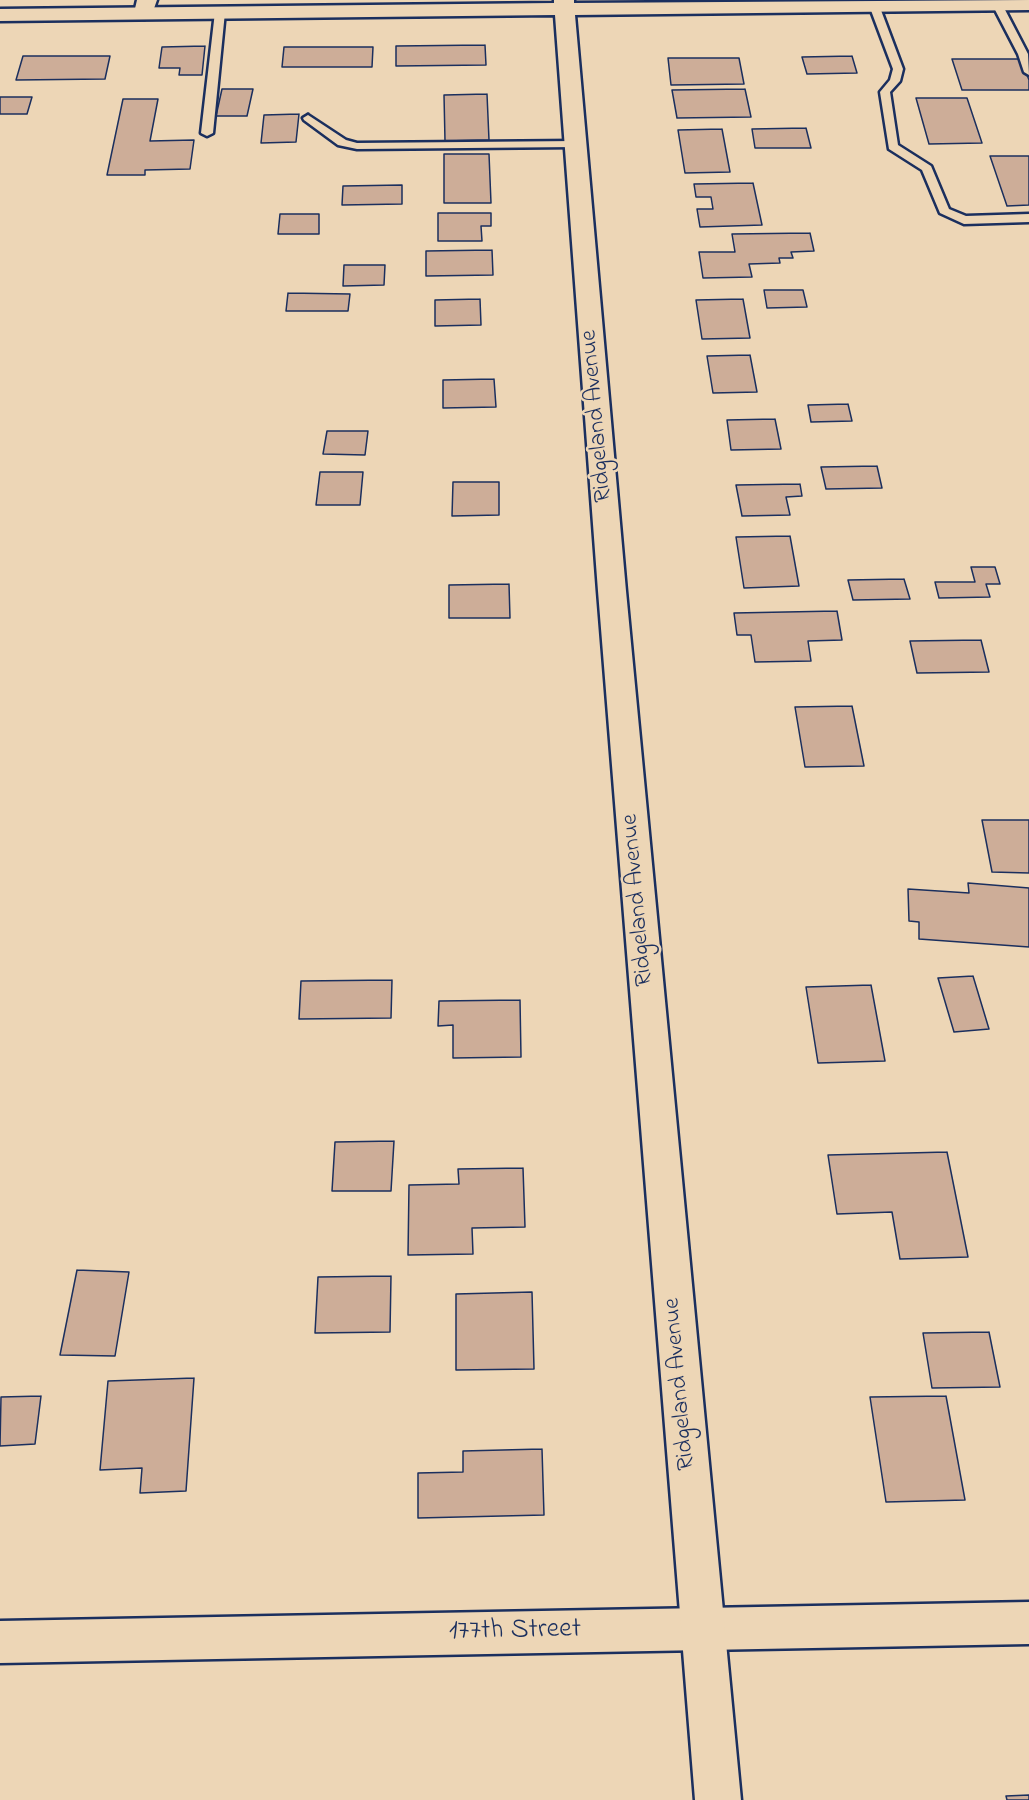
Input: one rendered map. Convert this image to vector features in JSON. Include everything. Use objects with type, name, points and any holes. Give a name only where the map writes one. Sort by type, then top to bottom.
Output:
[{"type":"street","points":[[0,15],[145,7],[220,12],[564,4],[874,6],[1029,4]]},
{"type":"street","name":"Ridgeland Avenue","points":[[564,4],[613,603],[717,1800]]},
{"type":"street","name":"177th Street","points":[[0,1642],[1029,1623]]},
{"type":"lane","points":[[997,4],[1023,54],[1029,72]]},
{"type":"lane","points":[[874,6],[898,69],[895,81],[885,92],[893,147],[927,168],[944,211],[964,220],[1029,218]]},
{"type":"lane","points":[[207,133],[220,12]]},
{"type":"lane","points":[[308,118],[342,143],[357,146],[576,144]]},
{"type":"building","points":[[485,45],[486,65],[396,66],[396,46]]},
{"type":"building","points":[[205,46],[202,75],[179,75],[180,68],[159,68],[162,47]]},
{"type":"building","points":[[284,47],[373,47],[372,67],[282,67]]},
{"type":"building","points":[[23,56],[110,56],[105,79],[16,80]]},
{"type":"building","points":[[852,56],[857,73],[807,74],[802,57]]},
{"type":"building","points":[[668,58],[739,58],[744,84],[671,85]]},
{"type":"building","points":[[952,59],[1021,59],[1029,80],[1029,90],[962,90]]},
{"type":"building","points":[[222,89],[253,89],[247,116],[216,116]]},
{"type":"building","points":[[745,89],[751,117],[677,118],[672,90]]},
{"type":"building","points":[[487,94],[489,140],[445,141],[444,95]]},
{"type":"building","points":[[0,97],[32,97],[27,114],[0,114]]},
{"type":"building","points":[[916,98],[967,98],[982,143],[929,144]]},
{"type":"building","points":[[123,99],[158,99],[150,141],[194,140],[190,169],[145,170],[145,175],[107,175]]},
{"type":"building","points":[[299,114],[296,142],[261,143],[264,115]]},
{"type":"building","points":[[806,128],[811,148],[755,148],[752,129]]},
{"type":"building","points":[[722,129],[730,172],[685,173],[678,130]]},
{"type":"building","points":[[444,154],[489,154],[491,203],[444,203]]},
{"type":"building","points":[[990,156],[1029,156],[1029,205],[1007,206]]},
{"type":"building","points":[[753,183],[762,225],[700,227],[697,209],[713,209],[711,197],[696,197],[694,184]]},
{"type":"building","points":[[402,185],[402,204],[342,205],[343,186]]},
{"type":"building","points":[[438,213],[491,213],[491,226],[481,226],[482,241],[438,241]]},
{"type":"building","points":[[280,214],[319,214],[319,234],[278,234]]},
{"type":"building","points":[[810,233],[814,251],[791,252],[793,258],[779,258],[780,263],[749,264],[752,277],[703,278],[699,252],[735,252],[732,234]]},
{"type":"building","points":[[492,250],[493,275],[426,276],[426,251]]},
{"type":"building","points":[[344,265],[385,265],[384,285],[343,286]]},
{"type":"building","points":[[764,290],[803,290],[807,307],[767,308]]},
{"type":"building","points":[[288,293],[350,294],[348,311],[286,311]]},
{"type":"building","points":[[480,299],[481,325],[435,326],[435,300]]},
{"type":"building","points":[[743,299],[750,338],[702,339],[696,300]]},
{"type":"building","points":[[750,355],[757,392],[713,393],[707,356]]},
{"type":"building","points":[[494,379],[496,407],[443,408],[443,380]]},
{"type":"building","points":[[848,404],[852,421],[811,422],[808,405]]},
{"type":"building","points":[[775,419],[781,449],[731,450],[727,420]]},
{"type":"building","points":[[327,431],[368,431],[365,455],[323,454]]},
{"type":"building","points":[[877,466],[882,488],[826,489],[821,467]]},
{"type":"building","points":[[320,472],[363,472],[360,505],[316,505]]},
{"type":"building","points":[[453,482],[499,482],[499,515],[452,516]]},
{"type":"building","points":[[800,484],[802,496],[786,497],[790,515],[742,516],[736,485]]},
{"type":"building","points":[[790,536],[799,586],[744,588],[736,537]]},
{"type":"building","points":[[971,567],[995,567],[1000,584],[986,584],[990,597],[939,598],[935,582],[975,582]]},
{"type":"building","points":[[904,579],[910,599],[853,600],[848,580]]},
{"type":"building","points":[[509,584],[510,618],[449,618],[449,585]]},
{"type":"building","points":[[837,611],[842,640],[808,641],[811,661],[755,662],[751,635],[737,635],[734,613]]},
{"type":"building","points":[[981,640],[989,672],[917,673],[910,641]]},
{"type":"building","points":[[852,706],[864,766],[805,767],[795,707]]},
{"type":"building","points":[[982,820],[1029,820],[1029,873],[992,872]]},
{"type":"building","points":[[968,883],[1029,888],[1029,947],[919,939],[919,922],[909,921],[908,889],[969,893]]},
{"type":"building","points":[[973,976],[989,1029],[954,1032],[938,978]]},
{"type":"building","points":[[392,980],[391,1018],[299,1019],[301,981]]},
{"type":"building","points":[[871,985],[885,1061],[818,1063],[806,987]]},
{"type":"building","points":[[520,1000],[521,1057],[453,1058],[453,1025],[438,1026],[439,1001]]},
{"type":"building","points":[[394,1141],[391,1191],[332,1191],[335,1142]]},
{"type":"building","points":[[947,1152],[968,1257],[900,1259],[892,1212],[837,1214],[828,1155]]},
{"type":"building","points":[[523,1168],[525,1227],[472,1228],[473,1254],[408,1255],[409,1185],[459,1184],[458,1169]]},
{"type":"building","points":[[77,1270],[129,1272],[115,1356],[60,1355]]},
{"type":"building","points":[[391,1276],[390,1332],[315,1333],[318,1277]]},
{"type":"building","points":[[532,1292],[534,1369],[456,1370],[456,1294]]},
{"type":"building","points":[[989,1332],[1000,1387],[932,1388],[923,1333]]},
{"type":"building","points":[[194,1378],[186,1491],[140,1493],[142,1468],[100,1470],[108,1381]]},
{"type":"building","points":[[41,1396],[35,1444],[0,1446],[1,1397]]},
{"type":"building","points":[[946,1396],[965,1500],[886,1502],[870,1397]]},
{"type":"building","points":[[542,1449],[544,1515],[418,1518],[418,1473],[463,1472],[463,1451]]},
{"type":"building","points":[[1029,1795],[1029,1800],[1007,1800],[1006,1796]]}]
